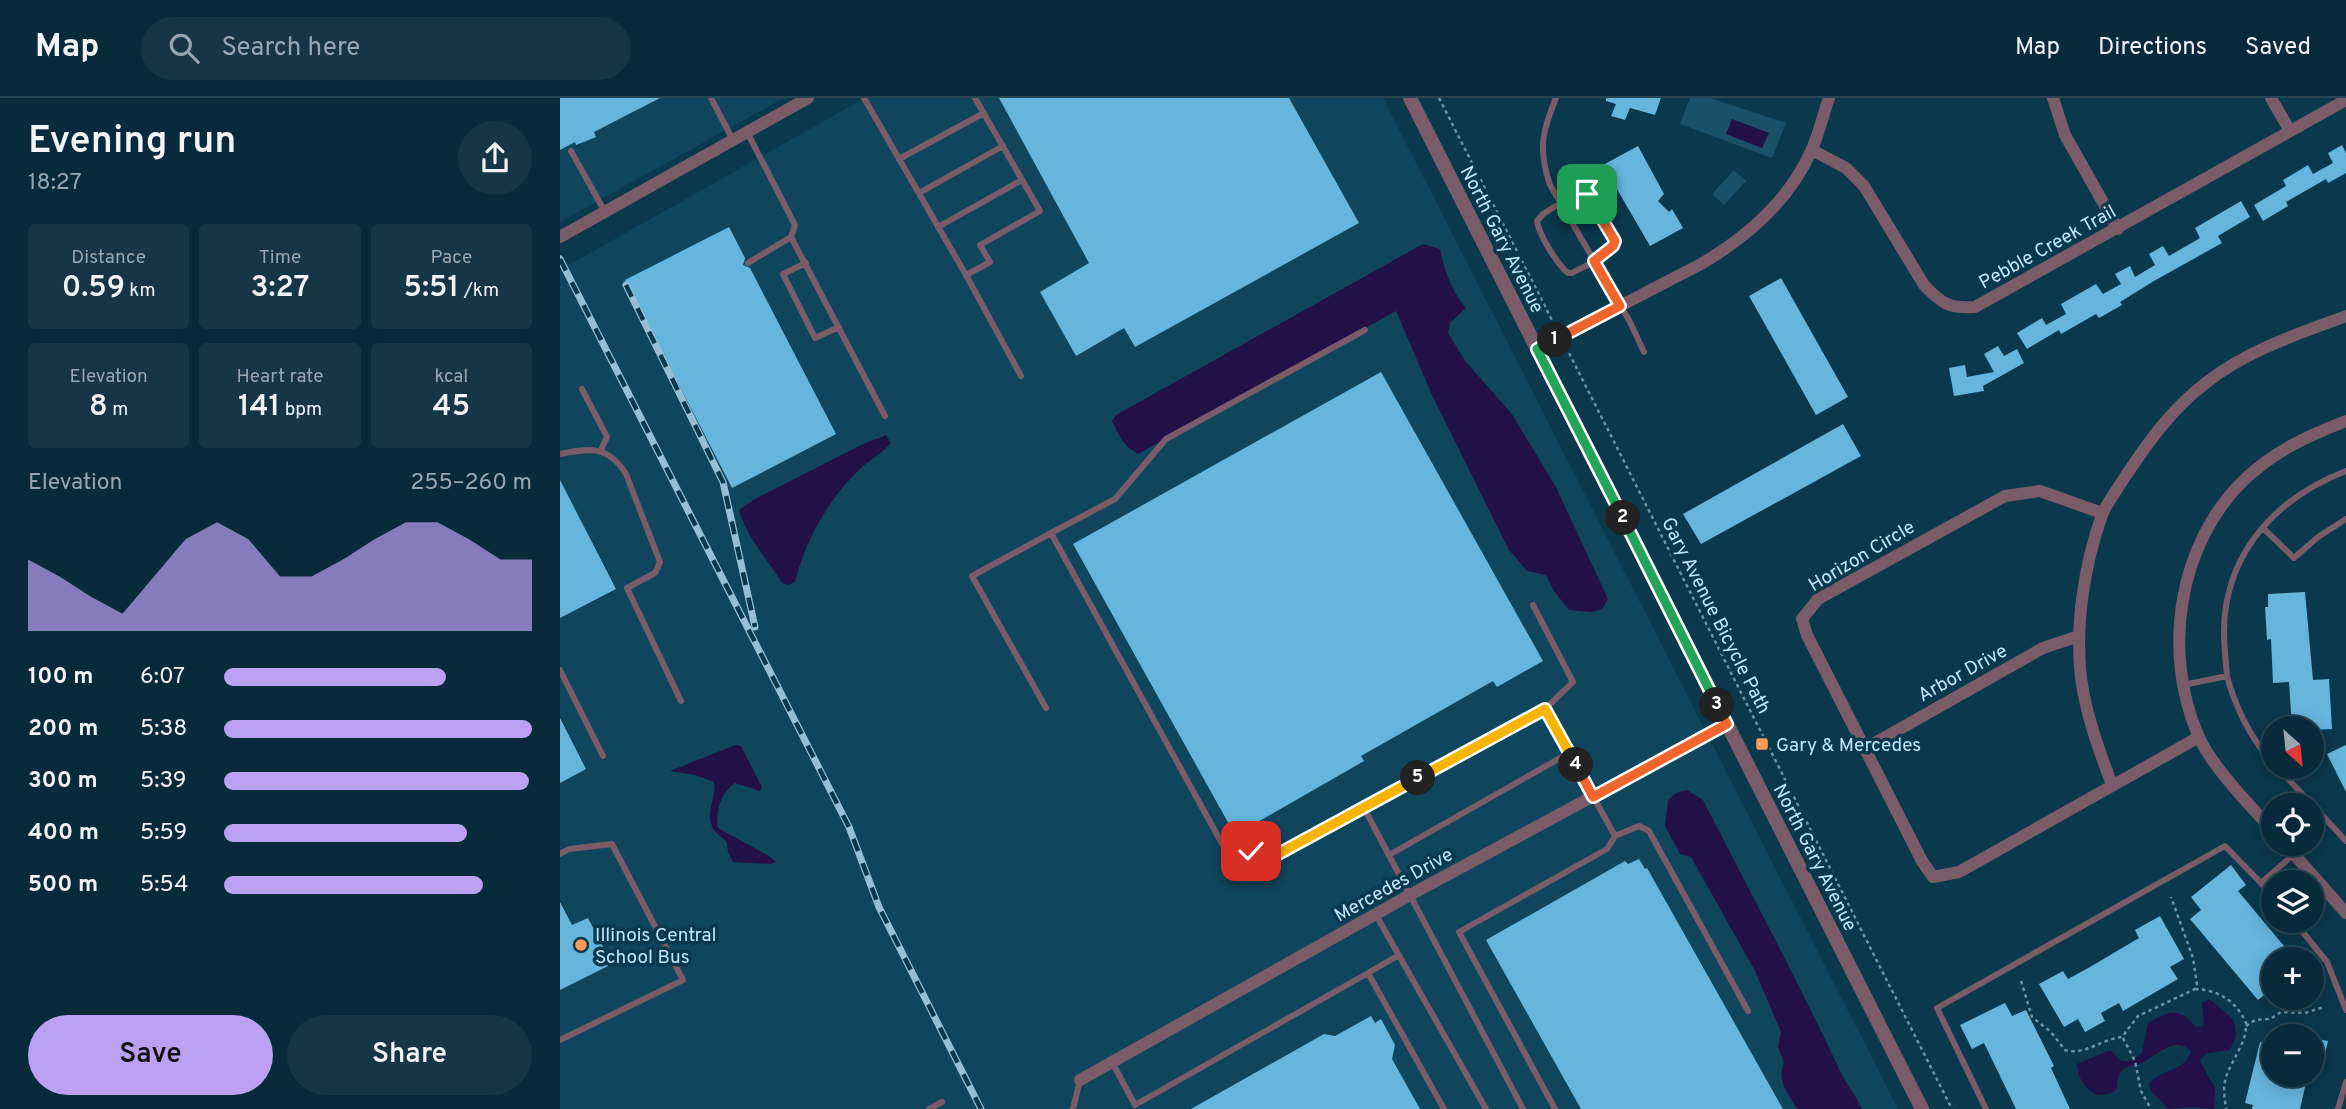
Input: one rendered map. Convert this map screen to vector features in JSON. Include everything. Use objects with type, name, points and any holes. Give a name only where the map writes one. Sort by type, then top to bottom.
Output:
[{"type":"street","points":[[560,237],[808,98]]},
{"type":"street","name":"North Gary Avenue","points":[[1410,98],[1922,1109]]},
{"type":"street","points":[[1537,349],[1702,264],[1736,242],[1774,206],[1790,186],[1812,150],[1829,98]]},
{"type":"street","points":[[2053,98],[2065,135],[2118,229]]},
{"type":"street","points":[[2271,98],[2290,131]]},
{"type":"street","name":"Pebble Creek Trail","points":[[1812,150],[1846,168],[1864,186],[1924,285],[1950,313],[1975,307],[1992,299],[2346,100]]},
{"type":"street","points":[[2112,785],[2092,730],[2081,677],[2079,635],[2086,575],[2102,513],[2154,433],[2207,382],[2257,351],[2346,316]]},
{"type":"street","points":[[2261,817],[2227,778],[2199,737],[2183,685],[2178,644],[2180,610],[2192,563],[2214,518],[2246,479],[2276,454],[2297,441],[2346,421]]},
{"type":"street","name":"Horizon Circle","points":[[2102,513],[2040,491],[2005,496],[1818,599],[1802,619],[1807,635],[1922,861],[1933,877],[1959,872],[2199,737]]},
{"type":"street","name":"Arbor Drive","points":[[1866,748],[2043,648],[2079,635]]},
{"type":"street","name":"Mercedes Drive","points":[[1080,1080],[1410,895],[1727,724]]},
{"type":"street","points":[[2296,856],[2346,913]]},
{"type":"lane","points":[[711,98],[733,140]]},
{"type":"lane","points":[[864,98],[1021,376]]},
{"type":"lane","points":[[966,275],[990,262],[981,245],[1040,211],[975,98]]},
{"type":"lane","points":[[1556,98],[1542,141],[1543,163],[1560,203],[1644,352]]},
{"type":"lane","points":[[899,159],[984,113]]},
{"type":"lane","points":[[747,132],[795,225],[791,237],[748,263]]},
{"type":"lane","points":[[919,193],[1003,146]]},
{"type":"lane","points":[[571,151],[605,212]]},
{"type":"lane","points":[[938,227],[1022,180]]},
{"type":"lane","points":[[1578,192],[1587,194],[1615,241],[1613,246],[1594,261],[1568,273],[1537,225],[1539,217],[1578,192]]},
{"type":"lane","points":[[791,237],[885,416]]},
{"type":"lane","points":[[806,263],[783,274],[815,338],[839,327]]},
{"type":"lane","points":[[1046,708],[972,576],[1115,499],[1166,439],[1365,330]]},
{"type":"lane","points":[[582,389],[607,437],[601,450]]},
{"type":"lane","points":[[560,454],[585,449],[601,450],[622,467],[626,474],[660,562],[655,573],[627,588],[681,701]]},
{"type":"lane","points":[[2261,747],[2246,728],[2227,676],[2224,623],[2230,586],[2250,544],[2292,498],[2322,480],[2346,471]]},
{"type":"lane","points":[[2263,528],[2294,558],[2318,537],[2346,519]]},
{"type":"lane","points":[[1051,533],[1225,849],[1251,851],[1267,860],[1545,709],[1573,682],[1533,605]]},
{"type":"lane","points":[[560,670],[603,756]]},
{"type":"lane","points":[[2183,685],[2227,676]]},
{"type":"lane","points":[[1545,709],[1615,836]]},
{"type":"lane","points":[[1388,855],[1569,753]]},
{"type":"lane","points":[[2288,779],[2346,841]]},
{"type":"lane","points":[[1364,808],[1523,1109]]},
{"type":"lane","points":[[1555,1109],[1459,932],[1607,849],[1615,836],[1639,826],[1649,831],[1748,1011]]},
{"type":"lane","points":[[560,854],[569,849],[612,844],[683,980],[560,1040]]},
{"type":"lane","points":[[1986,1109],[1937,1008],[2225,845],[2261,883]]},
{"type":"lane","points":[[2276,870],[2292,856]]},
{"type":"lane","points":[[1376,915],[1486,1109]]},
{"type":"lane","points":[[2304,933],[2327,962],[2346,1010]]},
{"type":"lane","points":[[1112,1062],[1135,1105],[1399,955]]},
{"type":"lane","points":[[1368,973],[1444,1109]]},
{"type":"lane","points":[[1073,1109],[1080,1080]]},
{"type":"lane","points":[[2338,1109],[2346,1082]]},
{"type":"lane","points":[[929,1109],[942,1102]]},
{"type":"path","points":[[1439,98],[1552,321]]},
{"type":"path","name":"Gary Avenue Bicycle Path","points":[[1571,358],[1952,1109]]},
{"type":"path","points":[[2171,897],[2193,958],[2197,981],[2195,989]]},
{"type":"path","points":[[2021,981],[2032,1017],[2051,1032],[2065,1050],[2079,1052],[2107,1040],[2122,1037],[2138,1016],[2195,989],[2208,989],[2223,994],[2242,1016],[2246,1026],[2240,1051],[2226,1079],[2224,1094],[2227,1109]]},
{"type":"path","points":[[2246,1026],[2255,1020],[2270,1019],[2281,1012],[2305,1013],[2314,1010]]},
{"type":"path","points":[[2122,1037],[2137,1066],[2139,1083],[2151,1109]]},
{"type":"shaded area","points":[[560,98],[784,98],[560,222]]},
{"type":"shaded area","points":[[865,98],[1383,98],[1898,1109],[560,1109],[560,270]]},
{"type":"shaded area","points":[[1690,98],[1710,98],[1786,123],[1772,158],[1680,124]]},
{"type":"shaded area","points":[[1732,119],[1769,133],[1762,148],[1726,134]]},
{"type":"shaded area","points":[[1734,170],[1746,181],[1724,205],[1712,194]]},
{"type":"shaded area","points":[[1423,244],[1440,249],[1449,280],[1466,308],[1450,323],[1448,333],[1466,362],[1512,414],[1556,487],[1608,599],[1602,609],[1592,612],[1569,610],[1554,591],[1546,575],[1527,571],[1509,550],[1432,395],[1396,311],[1138,454],[1125,444],[1112,421],[1116,415]]},
{"type":"shaded area","points":[[886,435],[891,443],[861,468],[839,492],[820,520],[805,551],[795,582],[788,585],[782,583],[752,538],[739,510],[755,499]]},
{"type":"shaded area","points":[[735,745],[741,746],[762,787],[760,791],[735,783],[730,787],[720,803],[718,828],[769,856],[776,862],[771,864],[733,862],[727,843],[715,831],[710,821],[714,782],[695,775],[670,771]]},
{"type":"shaded area","points":[[1687,790],[1703,800],[1843,1077],[1862,1109],[1797,1109],[1787,1092],[1781,1075],[1784,1063],[1778,1047],[1781,1032],[1755,971],[1691,857],[1680,854],[1665,826],[1668,800],[1676,793]]},
{"type":"shaded area","points":[[2208,999],[2234,1021],[2236,1036],[2230,1050],[2207,1053],[2200,1060],[2215,1087],[2214,1109],[2167,1109],[2152,1091],[2149,1083],[2188,1058],[2191,1051],[2179,1045],[2166,1048],[2142,1063],[2123,1069],[2113,1092],[2098,1095],[2083,1083],[2077,1064],[2108,1051],[2112,1051],[2122,1061],[2133,1059],[2142,1053],[2148,1023],[2159,1017],[2175,1013],[2186,1017],[2195,1026],[2204,1025],[2202,1003]]},
{"type":"building","points":[[560,98],[660,98],[594,132],[596,137],[576,145],[575,142],[560,150]]},
{"type":"building","points":[[999,98],[1289,98],[1359,223],[1135,347],[1124,328],[1076,356],[1040,292],[1089,263]]},
{"type":"building","points":[[1606,98],[1661,98],[1655,115],[1630,108],[1625,120],[1611,116],[1616,104],[1606,101]]},
{"type":"building","points":[[2342,145],[2346,153],[2346,173],[2328,183],[2326,179],[2286,202],[2288,206],[2263,221],[2254,205],[2286,186],[2283,180],[2308,165],[2313,174],[2333,163],[2328,153]]},
{"type":"building","points":[[1638,146],[1664,194],[1658,201],[1669,212],[1672,209],[1683,228],[1650,246],[1603,165]]},
{"type":"building","points":[[2241,201],[2250,217],[2218,236],[2222,243],[2154,281],[2099,318],[2096,314],[2061,334],[2059,330],[2027,349],[2017,333],[2042,318],[2046,325],[2066,314],[2061,304],[2096,284],[2103,294],[2121,284],[2115,274],[2130,266],[2135,277],[2155,265],[2149,254],[2163,246],[2169,256],[2200,238],[2195,228]]},
{"type":"building","points":[[729,227],[745,258],[743,265],[750,268],[836,434],[732,488],[625,280]]},
{"type":"building","points":[[1781,278],[1848,397],[1816,415],[1749,296]]},
{"type":"building","points":[[1998,346],[2004,356],[2017,349],[2024,363],[1983,386],[1984,391],[1954,396],[1949,368],[1965,365],[1967,377],[1994,372],[1984,354]]},
{"type":"building","points":[[1381,372],[1543,661],[1497,687],[1493,681],[1361,756],[1364,761],[1235,835],[1073,544]]},
{"type":"building","points":[[1843,424],[1861,456],[1701,544],[1683,514]]},
{"type":"building","points":[[560,480],[616,589],[560,618]]},
{"type":"building","points":[[2305,592],[2313,680],[2329,679],[2332,729],[2324,729],[2324,716],[2291,716],[2289,682],[2273,683],[2271,639],[2267,640],[2265,607],[2268,607],[2268,594]]},
{"type":"building","points":[[560,718],[586,769],[560,783]]},
{"type":"building","points":[[2346,745],[2346,792],[2327,754]]},
{"type":"building","points":[[1639,859],[1645,869],[1647,868],[1783,1109],[1581,1109],[1486,940],[1625,861],[1628,864]]},
{"type":"building","points":[[2231,865],[2246,885],[2238,891],[2261,918],[2261,933],[2273,933],[2285,947],[2261,947],[2261,998],[2258,1000],[2190,919],[2201,910],[2191,897]]},
{"type":"building","name":"Illinois Central School Bus","points":[[560,902],[572,925],[588,918],[612,964],[560,990]]},
{"type":"building","points":[[2160,916],[2184,959],[2170,967],[2178,979],[2123,1011],[2119,1003],[2101,1013],[2105,1021],[2085,1032],[2078,1019],[2064,1027],[2039,984],[2063,971],[2068,979],[2090,967],[2139,938],[2135,930]]},
{"type":"building","points":[[2005,1003],[2012,1016],[2026,1010],[2054,1066],[2051,1068],[2070,1109],[2016,1109],[1984,1043],[1972,1049],[1960,1025]]},
{"type":"building","points":[[1371,1016],[1375,1023],[1381,1019],[1395,1045],[1392,1059],[1420,1109],[1191,1109],[1324,1034],[1335,1036]]},
{"type":"building","points":[[2324,1040],[2328,1041],[2324,1059]]},
{"type":"building","points":[[2261,1042],[2261,1087],[2305,1087],[2300,1109],[2252,1109],[2253,1105],[2245,1103]]},
{"type":"railway","points":[[560,259],[849,827],[879,907],[981,1109]]},
{"type":"railway","points":[[626,285],[723,482],[755,627]]},
{"type":"place","name":"Gary & Mercedes","points":[[1762,744]]},
{"type":"place","name":"Illinois Central School Bus","points":[[581,945]]},
{"type":"route","points":[[1251,851],[1267,860],[1545,709],[1593,797],[1727,724],[1537,349],[1620,306],[1594,261],[1606,253],[1615,241],[1587,194]]}]
